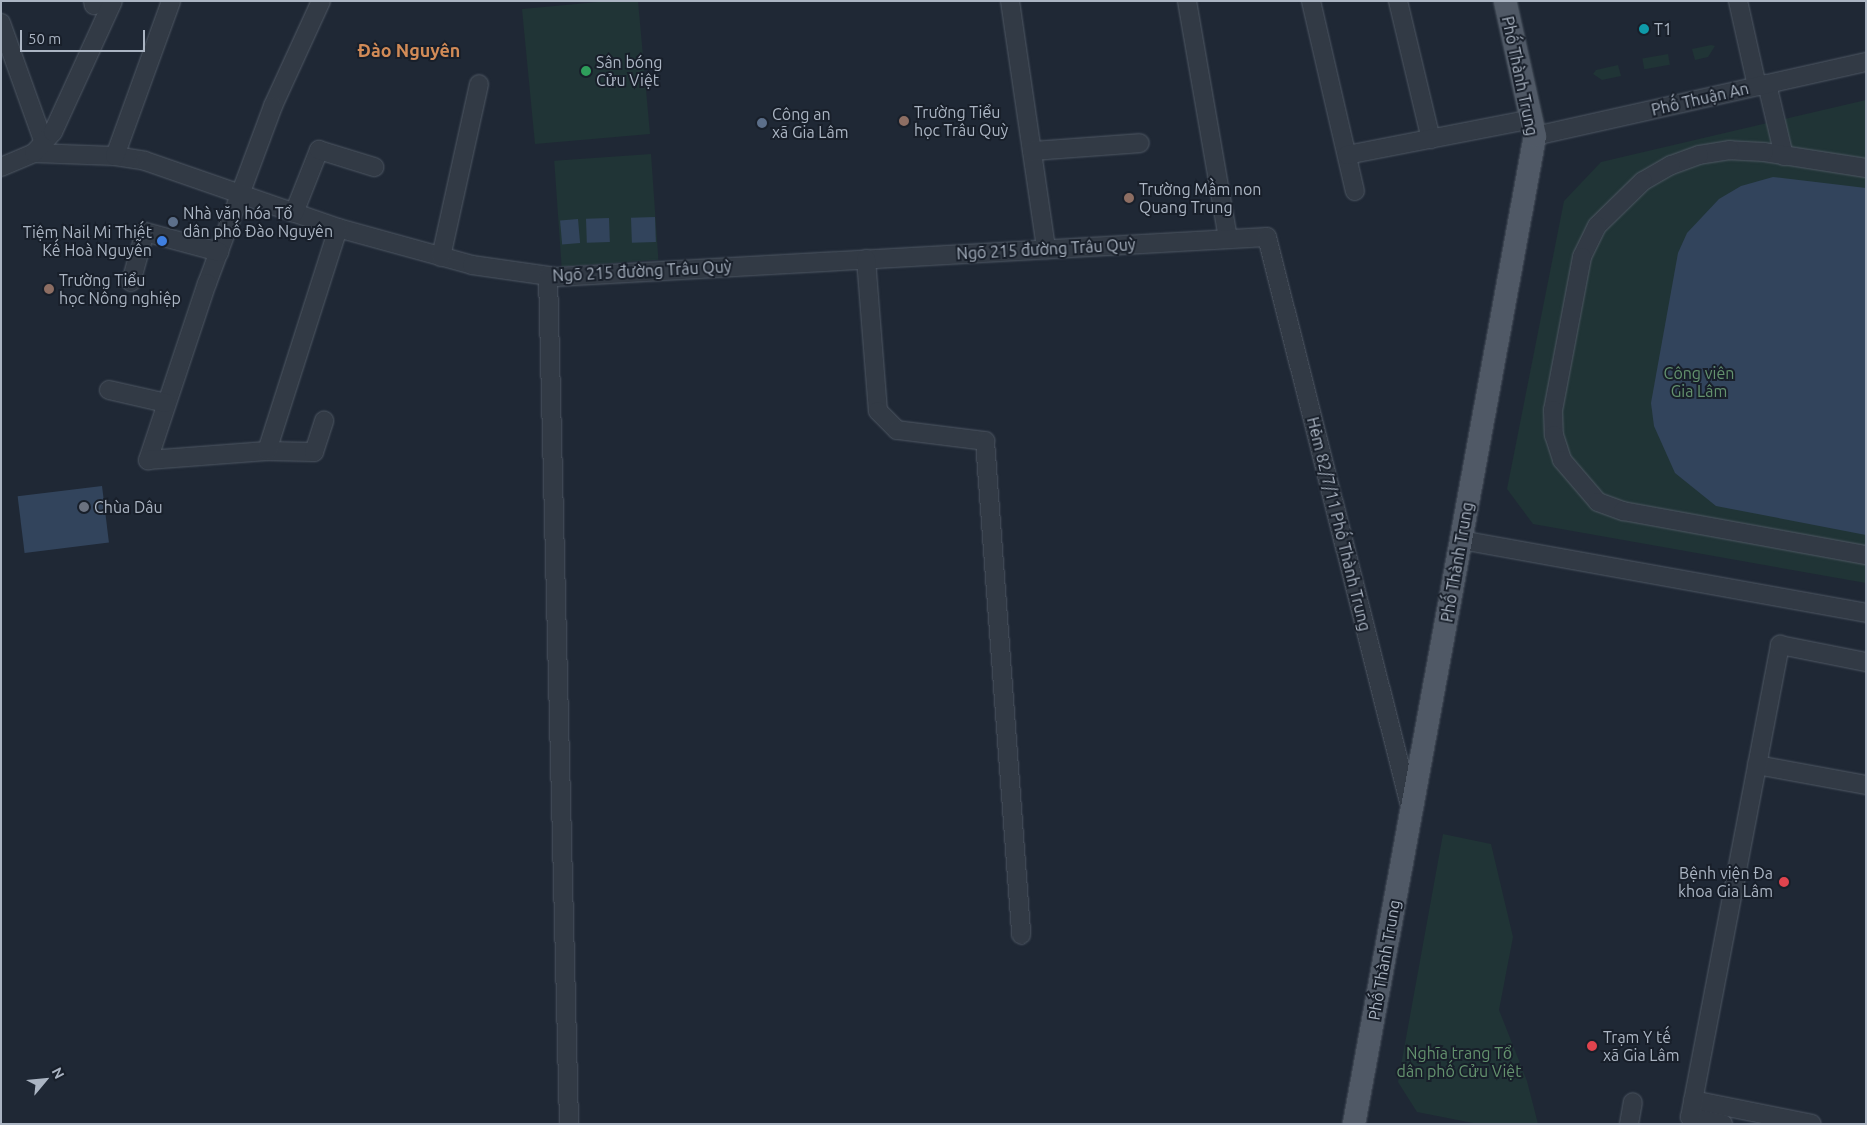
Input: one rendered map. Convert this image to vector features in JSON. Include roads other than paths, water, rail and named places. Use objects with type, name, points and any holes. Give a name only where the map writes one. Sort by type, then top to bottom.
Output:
[{"type":"main road","name":"Phố Thành Trung","points":[[1359,1123],[1411,812],[1462,540],[1533,128],[1505,1]]},
{"type":"street","points":[[93,1],[94,5],[102,1]]},
{"type":"street","points":[[1,167],[39,148],[68,105],[113,1]]},
{"type":"street","points":[[115,156],[171,1]]},
{"type":"street","points":[[321,1],[273,106],[242,195],[219,252],[148,460],[267,452],[314,452],[324,421]]},
{"type":"street","points":[[1010,1],[1046,249]]},
{"type":"street","points":[[1187,1],[1228,238]]},
{"type":"street","points":[[1311,1],[1355,191]]},
{"type":"street","points":[[1398,1],[1431,139]]},
{"type":"street","points":[[1738,1],[1784,156]]},
{"type":"street","points":[[1,24],[39,148]]},
{"type":"street","name":"Phố Thuận An","points":[[1347,156],[1431,139],[1533,128],[1762,85],[1866,62]]},
{"type":"street","points":[[441,256],[479,84]]},
{"type":"street","points":[[1032,151],[1140,144]]},
{"type":"street","name":"Ngõ 215 đường Trâu Quỳ","points":[[39,148],[146,161],[338,228],[513,273],[548,276],[866,260],[1228,238],[1267,238]]},
{"type":"street","points":[[294,213],[319,150],[374,167]]},
{"type":"street","points":[[1866,168],[1730,150],[1699,155],[1671,165],[1643,181],[1618,202],[1597,226],[1582,257],[1554,402],[1554,435],[1562,460],[1598,502],[1622,511],[1866,555]]},
{"type":"street","points":[[267,452],[338,228]]},
{"type":"street","points":[[132,282],[145,232],[219,252]]},
{"type":"street","name":"Hẻm 82/7/11 Phố Thành Trung","points":[[1267,238],[1411,812]]},
{"type":"street","points":[[866,260],[878,411],[897,430],[985,441],[1021,935]]},
{"type":"street","points":[[548,276],[569,1124]]},
{"type":"street","points":[[109,390],[166,403]]},
{"type":"street","points":[[1462,540],[1866,613]]},
{"type":"street","points":[[1723,1124],[1690,1117],[1780,645],[1866,662]]},
{"type":"street","points":[[1757,765],[1866,785]]},
{"type":"street","points":[[1694,1100],[1812,1124]]},
{"type":"street","points":[[1629,1124],[1633,1102]]},
{"type":"water","points":[[1773,177],[1866,188],[1866,535],[1716,506],[1675,473],[1654,426],[1651,403],[1678,253],[1687,233],[1719,199],[1741,186]]},
{"type":"water","points":[[655,217],[656,242],[632,243],[631,218]]},
{"type":"water","points":[[609,218],[610,242],[587,243],[586,219]]},
{"type":"water","points":[[578,219],[580,243],[562,244],[560,221]]},
{"type":"water","points":[[102,486],[109,543],[25,553],[18,496]]},
{"type":"place","name":"T1","points":[[1644,29]]},
{"type":"place","name":"Sân bóng Cửu Việt","points":[[586,71]]},
{"type":"place","name":"Trường Tiểu học Trâu Quỳ","points":[[904,121]]},
{"type":"place","name":"Công an xã Gia Lâm","points":[[762,123]]},
{"type":"place","name":"Trường Mầm non Quang Trung","points":[[1129,198]]},
{"type":"place","name":"Nhà văn hóa Tổ dân phố Đào Nguyên","points":[[173,222]]},
{"type":"place","name":"Tiệm Nail Mi Thiết Kế Hoà Nguyễn","points":[[162,241]]},
{"type":"place","name":"Trường Tiểu học Nông nghiệp","points":[[49,289]]},
{"type":"place","name":"Chùa Dâu","points":[[84,507]]},
{"type":"place","name":"Bệnh viện Đa khoa Gia Lâm","points":[[1784,882]]},
{"type":"place","name":"Trạm Y tế xã Gia Lâm","points":[[1592,1046]]},
{"type":"district","name":"Đào Nguyên","points":[[409,50]]},
{"type":"park label","name":"Công viên Gia Lâm","points":[[1699,382]]},
{"type":"park label","name":"Nghĩa trang Tổ dân phố Cửu Việt","points":[[1459,1062]]}]
